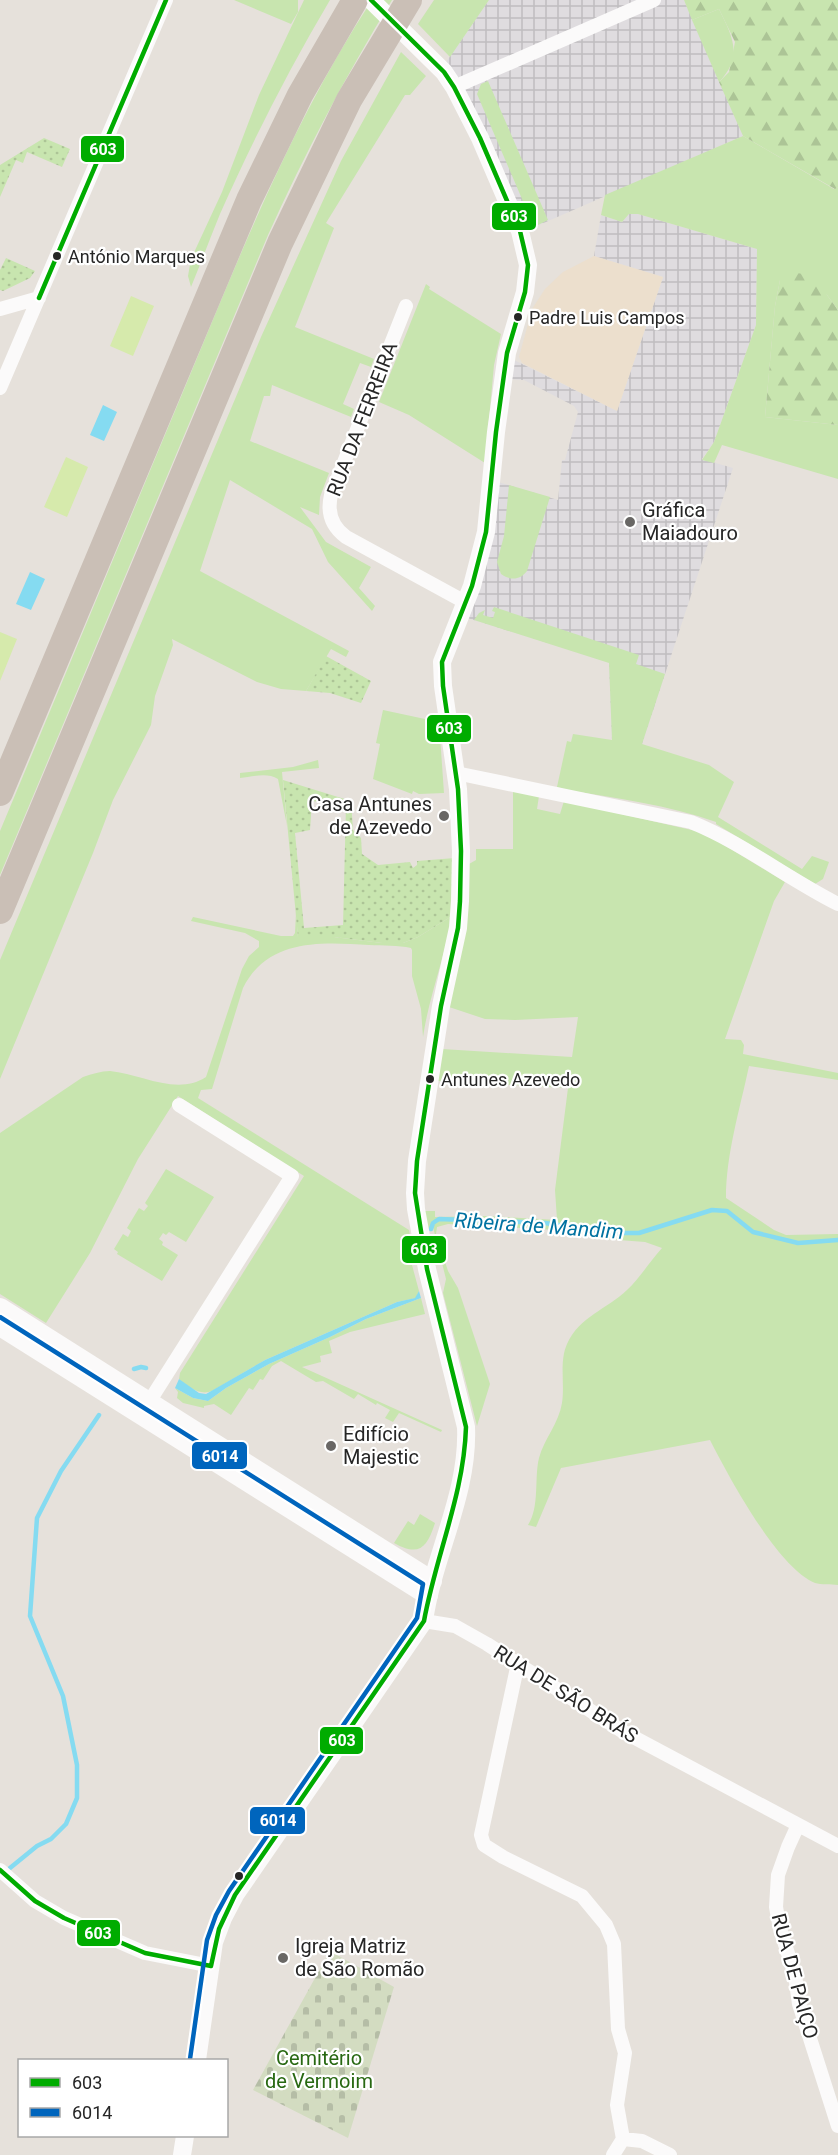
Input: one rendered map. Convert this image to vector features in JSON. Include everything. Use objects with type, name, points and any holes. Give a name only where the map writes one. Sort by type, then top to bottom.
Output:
[{"type":"highway","points":[[0,794],[249,200],[300,95],[355,0]]},
{"type":"highway","points":[[0,911],[285,233],[349,99],[409,0]]},
{"type":"main road","points":[[0,1308],[149,1402],[430,1588]]},
{"type":"main road","points":[[0,1326],[430,1588]]},
{"type":"street","points":[[0,388],[166,0]]},
{"type":"street","points":[[197,2059],[214,1942],[223,1918],[235,1895],[424,1621],[430,1588],[461,1482],[467,1450],[466,1427],[425,1260],[415,1193],[417,1161],[441,1006],[458,928],[461,851],[456,773],[443,686],[442,662],[472,586],[486,529],[507,353],[525,292],[528,264],[520,231],[480,138],[454,87],[429,57],[371,0]]},
{"type":"street","points":[[454,87],[654,0]]},
{"type":"street","points":[[0,309],[39,298]]},
{"type":"street","name":"RUA DA FERREIRA","points":[[406,306],[331,495],[330,514],[337,529],[346,537],[465,602]]},
{"type":"street","points":[[456,773],[691,822],[712,830],[812,891],[838,904]]},
{"type":"street","points":[[149,1402],[292,1176],[179,1105]]},
{"type":"street","name":"RUA DE SÃO BRÁS","points":[[424,1621],[454,1626],[519,1663],[622,1731],[838,1846]]},
{"type":"street","points":[[519,1663],[481,1835],[484,1845],[503,1857],[582,1896],[606,1925],[614,1944],[618,2029],[625,2053],[617,2105],[623,2139],[613,2155]]},
{"type":"street","name":"RUA DE PAIÇO","points":[[798,1825],[778,1875],[776,1907],[780,1929],[795,1975],[799,2004],[838,2126]]},
{"type":"street","points":[[0,1870],[35,1901],[64,1918],[145,1953],[211,1966]]},
{"type":"street","points":[[182,2155],[185,2137]]},
{"type":"street","points":[[623,2139],[642,2141],[670,2155]]},
{"type":"shaded area","points":[[489,0],[684,0],[743,136],[523,232],[442,68]]},
{"type":"shaded area","points":[[629,214],[638,214],[757,249],[756,325],[714,442],[702,459],[733,468],[642,744],[612,740],[609,662],[461,616],[498,482],[558,500],[562,460],[565,460],[578,412],[574,406],[524,380],[505,379],[508,357],[617,411],[663,277],[594,256],[601,215],[622,222]]},
{"type":"shaded area","points":[[594,256],[663,277],[617,411],[522,363],[519,357],[532,309],[545,289],[563,272]]},
{"type":"green space","points":[[234,0],[298,0],[298,12],[291,24]]},
{"type":"green space","points":[[304,0],[330,0],[245,159],[191,287],[188,276],[191,259],[222,192],[259,95]]},
{"type":"green space","points":[[372,0],[392,0],[326,116],[268,235],[0,875],[0,831],[226,288],[293,140],[317,93]]},
{"type":"green space","points":[[434,0],[489,0],[450,57],[418,24]]},
{"type":"green space","points":[[684,0],[838,0],[838,187],[835,189],[743,136],[719,82],[729,72],[735,42],[719,9],[692,20]]},
{"type":"green space","points":[[719,9],[731,37],[733,55],[727,73],[719,82],[692,20]]},
{"type":"green space","points":[[401,52],[426,76],[410,95],[405,95],[326,223],[334,228],[295,327],[374,359],[371,367],[360,363],[343,404],[354,409],[351,417],[272,385],[270,396],[264,396],[250,441],[329,473],[320,497],[319,515],[300,507],[326,542],[371,567],[359,588],[375,606],[372,611],[328,562],[312,529],[230,480],[200,571],[349,651],[346,657],[331,649],[306,691],[281,689],[257,682],[172,639],[173,645],[155,696],[151,725],[113,800],[0,1079],[0,960],[261,337],[341,161]]},
{"type":"green space","points":[[488,81],[548,220],[534,227],[477,94],[481,84]]},
{"type":"green space","points":[[743,136],[834,189],[838,187],[838,310],[827,295],[780,280],[775,306],[765,417],[838,425],[838,479],[722,445],[714,463],[702,460],[714,442],[756,325],[757,249],[638,214],[629,214],[622,222],[601,215],[605,195]]},
{"type":"green space","points":[[44,138],[70,149],[62,167],[27,152],[23,163],[16,160],[0,197],[0,165]]},
{"type":"green space","points":[[6,258],[35,271],[30,278],[3,291],[0,290],[0,270]]},
{"type":"green space","points":[[789,272],[804,274],[827,295],[838,310],[838,425],[765,417],[775,306],[780,280]]},
{"type":"green space","points":[[426,284],[430,287],[429,289],[501,334],[494,365],[485,463],[409,415],[379,402]]},
{"type":"green space","points":[[131,296],[154,306],[133,356],[110,346]]},
{"type":"green space","points":[[66,457],[88,467],[67,517],[44,507]]},
{"type":"green space","points":[[509,485],[550,497],[527,571],[515,578],[508,578],[501,574],[497,562],[504,536]]},
{"type":"green space","points":[[494,607],[639,655],[636,664],[665,674],[642,744],[709,765],[734,782],[718,817],[802,869],[812,856],[829,862],[823,879],[815,884],[716,822],[661,807],[557,787],[567,741],[571,742],[573,734],[612,740],[609,663],[474,620],[479,613],[485,610],[483,615],[493,618]]},
{"type":"green space","points":[[0,632],[17,639],[0,681]]},
{"type":"green space","points":[[326,656],[371,681],[361,703],[330,693],[306,691]]},
{"type":"green space","points":[[383,710],[439,722],[444,793],[419,794],[413,791],[412,794],[373,779],[380,744],[376,743]]},
{"type":"green space","points":[[318,760],[319,768],[282,772],[287,826],[278,779],[264,775],[240,778],[240,773],[293,767]]},
{"type":"green space","points":[[283,780],[351,801],[353,830],[361,838],[362,854],[378,865],[410,862],[413,868],[417,865],[417,861],[455,858],[452,916],[418,937],[403,943],[382,943],[334,937],[298,937]],"holes":[[[312,801],[346,805],[343,925],[304,928],[295,833],[310,830]]]},
{"type":"green space","points":[[513,790],[539,796],[537,809],[560,814],[564,801],[696,831],[719,842],[785,882],[774,901],[725,1039],[741,1040],[744,1045],[743,1054],[838,1073],[838,1080],[749,1066],[731,1148],[726,1198],[774,1230],[786,1235],[838,1234],[838,1585],[815,1583],[800,1574],[785,1559],[755,1519],[710,1440],[561,1468],[536,1527],[528,1525],[534,1510],[539,1458],[562,1403],[563,1358],[567,1344],[586,1320],[632,1285],[662,1248],[645,1242],[606,1239],[557,1230],[448,1224],[437,1227],[436,1234],[448,1271],[458,1288],[490,1384],[477,1426],[443,1293],[446,1279],[433,1227],[428,1229],[424,1211],[435,1211],[435,1217],[486,1216],[557,1220],[555,1190],[568,1088],[438,1081],[442,1049],[572,1057],[578,1017],[485,1019],[449,1007],[469,864],[476,860],[476,849],[513,849]]},
{"type":"green space","points":[[296,913],[298,937],[334,937],[382,943],[403,943],[418,937],[452,916],[423,1037],[421,1009],[412,976],[411,948],[333,943],[298,947],[281,952],[267,960],[254,972],[243,988],[212,1089],[201,1090],[198,1098],[409,1230],[410,1235],[405,1237],[404,1259],[412,1265],[419,1291],[416,1298],[397,1302],[265,1360],[212,1391],[199,1392],[179,1379],[180,1373],[304,1176],[178,1096],[138,1159],[90,1253],[46,1323],[0,1294],[0,1133],[83,1077],[93,1074],[110,1071],[171,1084],[195,1082],[206,1077],[242,969],[249,956],[259,947],[259,941],[245,933],[191,921],[193,917],[281,936],[293,936]]},
{"type":"green space","points":[[166,1169],[214,1197],[186,1242],[169,1232],[166,1235],[163,1233],[159,1239],[163,1242],[162,1245],[178,1255],[162,1281],[117,1254],[118,1252],[114,1249],[123,1234],[128,1237],[131,1231],[127,1228],[139,1208],[144,1211],[148,1206],[145,1203]]},
{"type":"green space","points":[[421,1298],[425,1314],[350,1332],[329,1341],[332,1353],[320,1356],[321,1362],[302,1367],[442,1430],[441,1432],[399,1413],[393,1422],[385,1418],[390,1410],[358,1394],[354,1399],[323,1381],[316,1382],[281,1361],[272,1366],[253,1390],[249,1388],[231,1415],[214,1404],[204,1406],[204,1408],[183,1403],[177,1398],[178,1392],[175,1388],[193,1398],[208,1401],[269,1364],[366,1319]]},
{"type":"green space","points":[[420,1514],[435,1523],[425,1544],[421,1548],[410,1549],[394,1543],[408,1521],[414,1525]]},
{"type":"green space","name":"Cemitério de Vermoim","points":[[330,1951],[394,1987],[348,2138],[253,2090]]},
{"type":"water","points":[[103,405],[117,412],[104,441],[90,435]]},
{"type":"water","points":[[30,572],[45,579],[31,610],[16,604]]},
{"type":"water","points":[[419,1291],[421,1298],[366,1319],[269,1364],[208,1401],[193,1398],[175,1388],[179,1379],[199,1393],[206,1394],[265,1360],[397,1302],[415,1298]]},
{"type":"waterway","name":"Ribeira de Mandim","points":[[431,1229],[433,1223],[439,1219],[545,1223],[609,1233],[639,1233],[712,1210],[727,1211],[753,1232],[798,1243],[838,1240]]},
{"type":"waterway","name":"Ribeira de Mandim","points":[[134,1369],[146,1368]]},
{"type":"waterway","name":"Ribeira de Mandim","points":[[10,1868],[37,1846],[51,1839],[66,1824],[77,1798],[77,1765],[63,1696],[30,1616],[37,1518],[61,1471],[99,1415]]},
{"type":"transit line","name":"603","points":[[39,298],[166,0]]},
{"type":"transit line","name":"603","points":[[211,1966],[219,1929],[235,1895],[424,1621],[455,1500],[464,1452],[466,1427],[427,1269],[415,1193],[417,1161],[441,1006],[458,928],[460,901],[461,851],[458,789],[443,686],[442,662],[472,586],[486,532],[507,353],[525,292],[528,265],[520,231],[480,138],[454,87],[444,72],[371,0]]},
{"type":"transit line","name":"6014","points":[[0,1317],[423,1584],[417,1618],[229,1891],[216,1915],[207,1940],[190,2059]]},
{"type":"transit line","name":"603","points":[[0,1870],[35,1901],[64,1918],[145,1953],[211,1966]]},
{"type":"place","name":"António Marques","points":[[57,256]]},
{"type":"place","name":"Padre Luis Campos","points":[[518,317]]},
{"type":"place","name":"Gráfica Maiadouro","points":[[630,522]]},
{"type":"place","name":"Casa Antunes de Azevedo","points":[[444,816]]},
{"type":"place","name":"Antunes Azevedo","points":[[430,1079]]},
{"type":"place","name":"Edifício Majestic","points":[[331,1446]]},
{"type":"place","name":"Igreja Matriz de São Romão","points":[[283,1958]]}]
